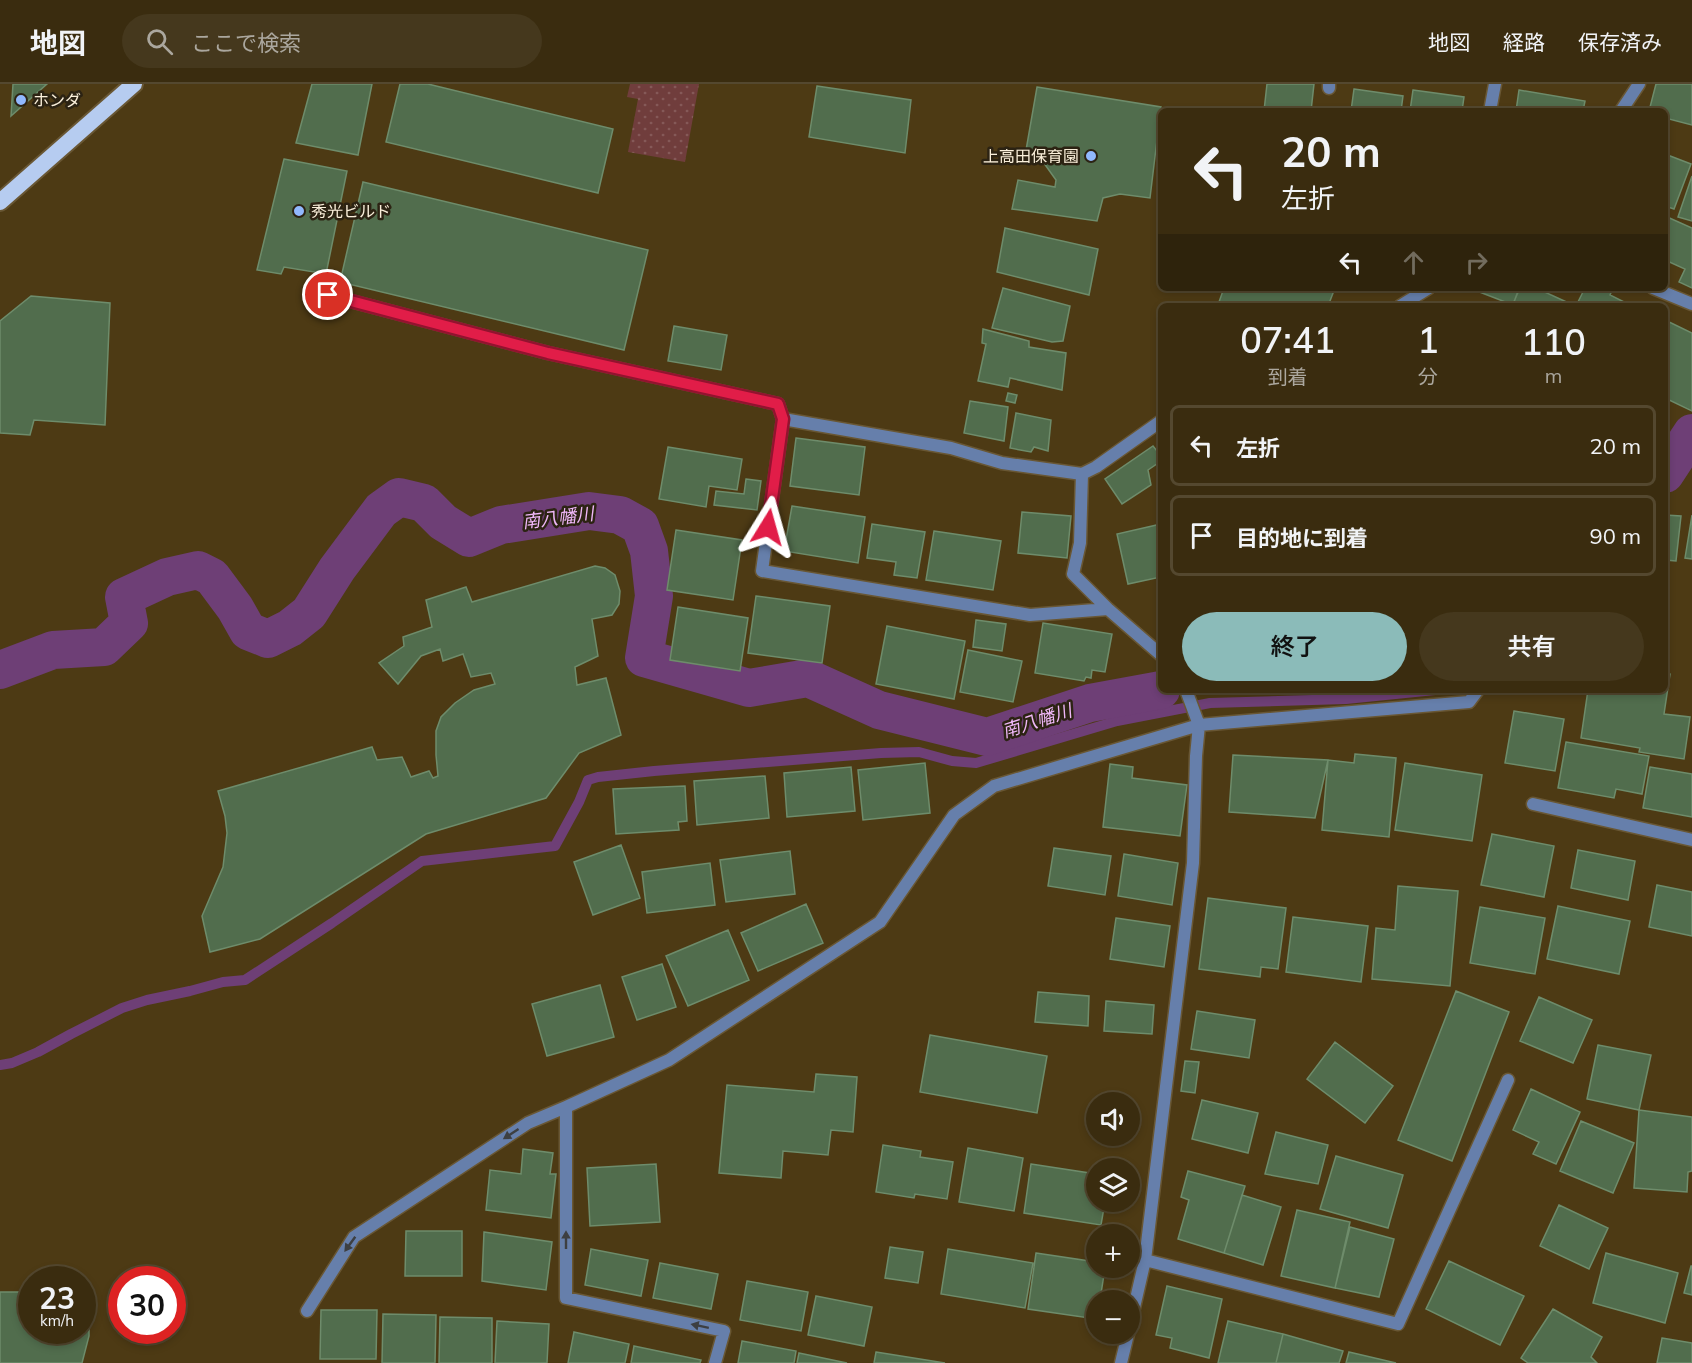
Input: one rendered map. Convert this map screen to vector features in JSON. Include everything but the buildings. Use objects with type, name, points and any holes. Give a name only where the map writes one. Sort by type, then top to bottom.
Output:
[{"type":"highway","points":[[0,202],[134,84]]},
{"type":"street","points":[[1491,108],[1495,84]]},
{"type":"street","points":[[1623,108],[1639,84]]},
{"type":"street","points":[[1405,303],[1424,291]]},
{"type":"street","points":[[1660,291],[1692,304]]},
{"type":"street","points":[[328,295],[548,353],[778,404],[783,419],[762,571],[1030,615],[1108,609]]},
{"type":"street","points":[[783,419],[951,447],[1002,463],[1082,474],[1096,467],[1158,423]]},
{"type":"street","points":[[1082,474],[1080,543],[1073,574],[1108,609],[1158,652]]},
{"type":"street","points":[[1138,1290],[1145,1260],[1193,863],[1197,720],[1187,693]]},
{"type":"street","points":[[307,1311],[354,1237],[528,1123],[669,1060],[880,922],[954,815],[994,786],[1197,720],[1469,702],[1476,693]]},
{"type":"street","points":[[1533,804],[1692,840]]},
{"type":"street","points":[[1145,1260],[1398,1324],[1508,1080]]},
{"type":"street","points":[[566,1107],[566,1298],[724,1331],[715,1363]]},
{"type":"street","points":[[1121,1363],[1126,1344]]},
{"type":"shaded area","points":[[630,84],[699,84],[685,162],[628,152],[638,99],[627,97]]},
{"type":"waterway","name":"南八幡川","points":[[1668,469],[1692,433]]},
{"type":"waterway","name":"南八幡川","points":[[0,670],[53,650],[104,647],[129,623],[124,597],[167,577],[198,570],[212,577],[235,608],[248,631],[268,639],[290,628],[309,613],[337,569],[381,510],[399,497],[424,503],[443,522],[469,538],[501,525],[589,511],[620,515],[640,526],[649,551],[654,596],[644,658],[749,688],[808,678],[879,710],[987,737],[1090,703],[1158,691]]},
{"type":"waterway","points":[[0,1065],[12,1063],[38,1052],[122,1008],[223,982],[245,980],[422,861],[555,846],[588,780],[598,777],[881,753],[919,752],[952,761],[976,763],[1117,721],[1210,703],[1346,699],[1405,693]]},
{"type":"place","name":"ホンダ","points":[[21,100]]},
{"type":"place","name":"上高田保育園","points":[[1091,156]]},
{"type":"place","name":"秀光ビルド","points":[[299,211]]},
{"type":"route","points":[[328,295],[548,353],[778,404],[783,419],[768,527]]}]
